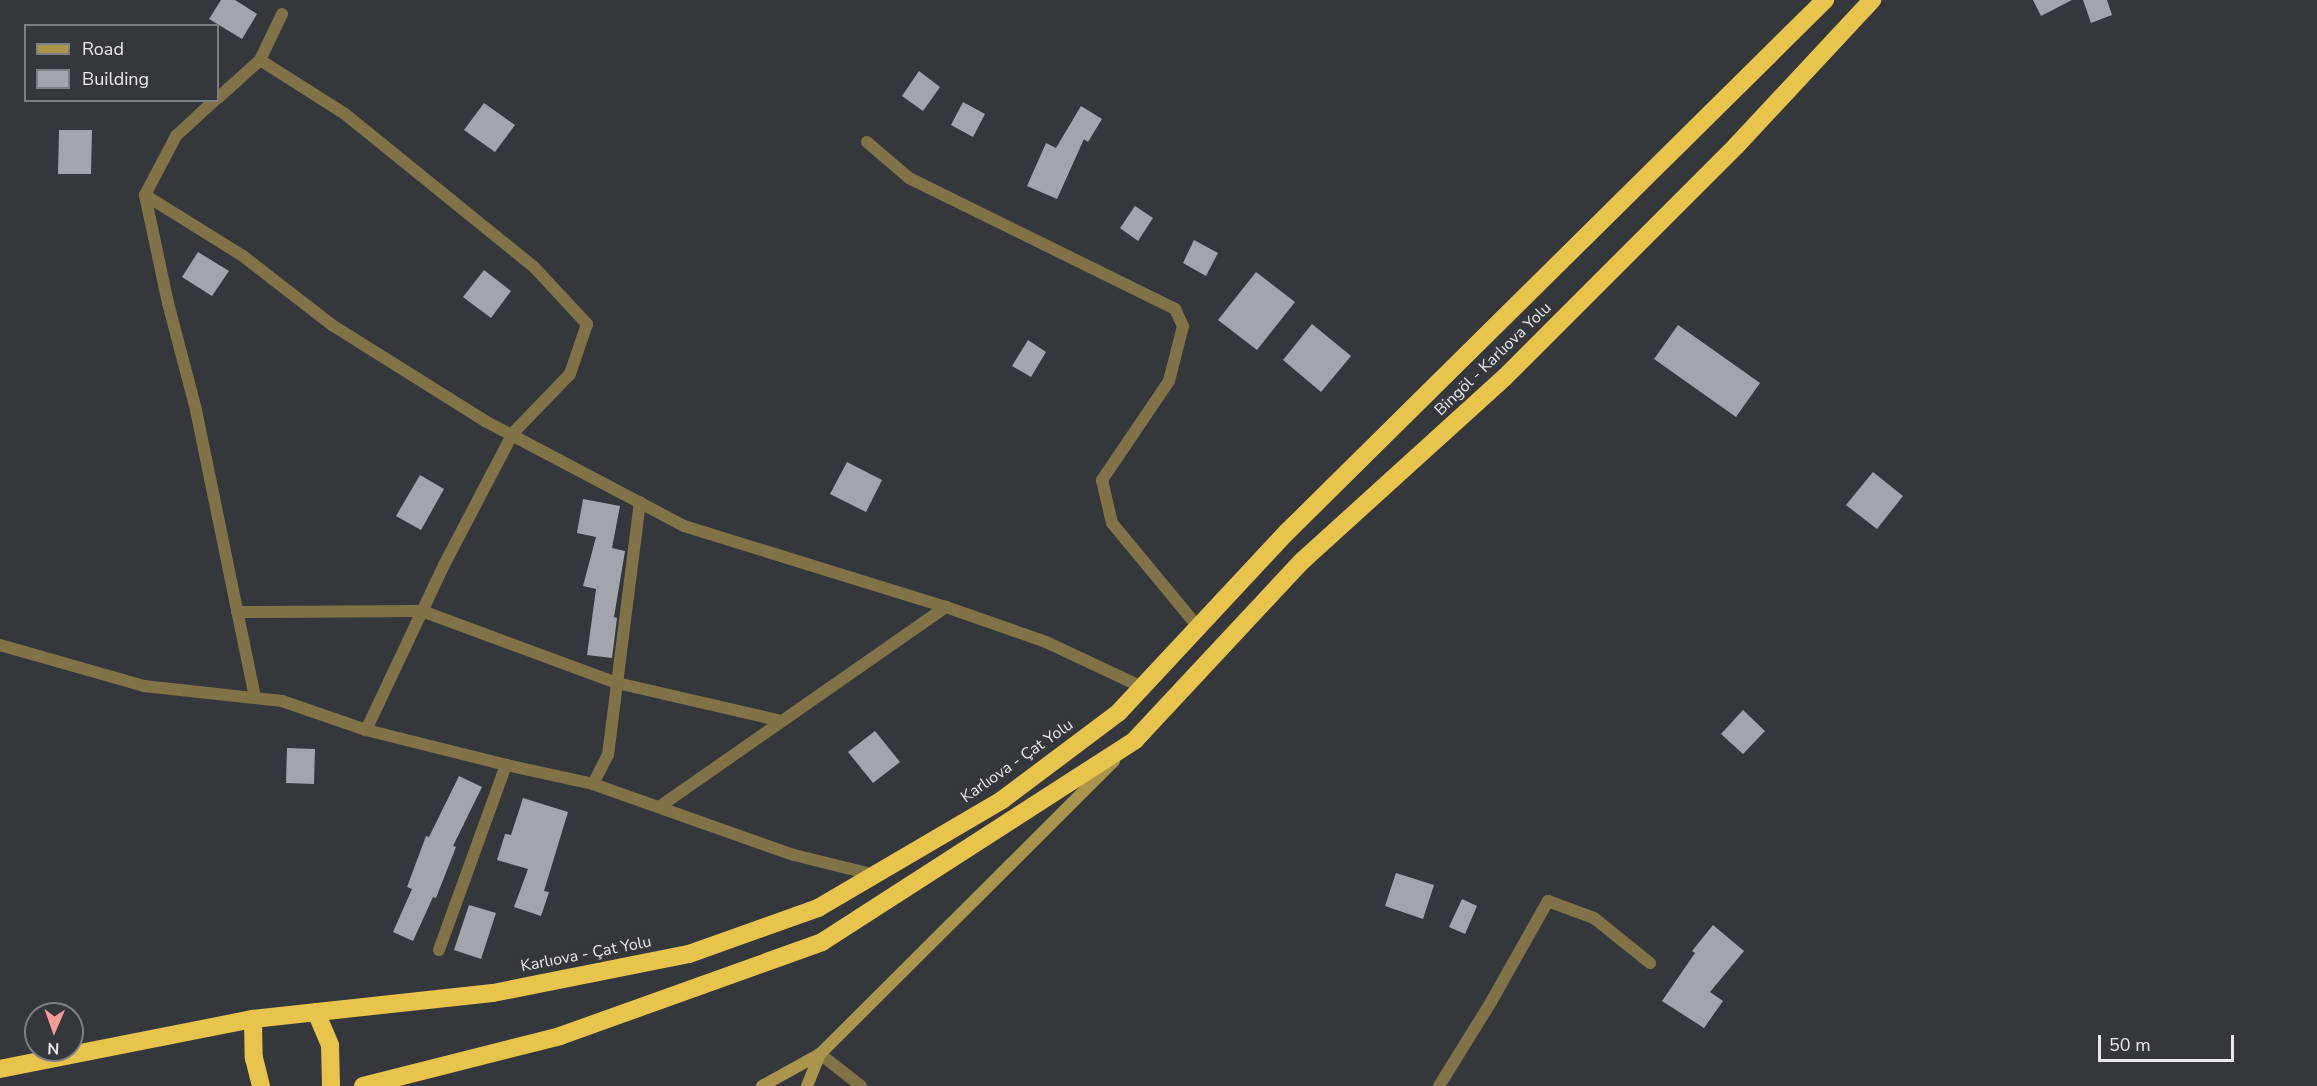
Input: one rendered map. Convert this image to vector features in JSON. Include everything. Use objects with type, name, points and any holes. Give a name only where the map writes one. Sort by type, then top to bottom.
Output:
[{"type":"highway","name":"Bingöl - Karlıova Yolu","points":[[1119,712],[1287,532],[1825,0]]},
{"type":"highway","name":"Bingöl - Karlıova Yolu","points":[[1135,740],[1301,562],[1505,377],[1736,146],[1872,0]]},
{"type":"highway","name":"Karlıova - Çat Yolu","points":[[0,1069],[253,1019],[493,993],[688,954],[818,908],[1002,800],[1119,712]]},
{"type":"highway","points":[[363,1086],[389,1082],[560,1036],[822,942],[1135,740]]},
{"type":"highway","points":[[316,1012],[330,1045],[331,1086]]},
{"type":"highway","points":[[253,1019],[254,1058],[261,1086]]},
{"type":"street","points":[[219,96],[260,60],[282,14]]},
{"type":"street","points":[[260,60],[345,114],[534,267],[587,324],[570,374],[513,433],[422,611],[366,730]]},
{"type":"street","points":[[213,102],[176,136],[145,195],[168,303],[196,411],[255,698]]},
{"type":"street","points":[[867,142],[909,178],[1175,309],[1183,326],[1169,381],[1102,480],[1112,523],[1198,627]]},
{"type":"street","points":[[145,195],[243,256],[332,325],[485,421],[513,433],[684,526],[946,607],[1046,642],[1142,687]]},
{"type":"street","points":[[593,784],[608,755],[640,502]]},
{"type":"street","points":[[659,807],[946,607]]},
{"type":"street","points":[[237,612],[422,611],[617,683],[782,721]]},
{"type":"street","points":[[0,645],[144,686],[282,701],[366,730],[593,784],[794,855],[875,875]]},
{"type":"street","points":[[762,1086],[820,1054],[1135,740]]},
{"type":"street","points":[[440,950],[506,765]]},
{"type":"street","points":[[1439,1086],[1491,1002],[1548,901],[1594,918],[1650,963]]},
{"type":"street","points":[[807,1086],[820,1054]]},
{"type":"street","points":[[820,1054],[861,1086]]},
{"type":"building","points":[[221,0],[235,0],[257,14],[242,39],[209,19]]},
{"type":"building","points":[[2033,0],[2072,0],[2041,16]]},
{"type":"building","points":[[2083,0],[2107,0],[2112,15],[2091,23]]},
{"type":"building","points":[[919,71],[940,87],[923,111],[902,96]]},
{"type":"building","points":[[963,102],[985,114],[973,137],[951,125]]},
{"type":"building","points":[[484,103],[515,125],[495,152],[464,130]]},
{"type":"building","points":[[1081,106],[1102,119],[1088,142],[1084,139],[1057,199],[1027,186],[1046,143],[1056,148]]},
{"type":"building","points":[[59,130],[92,130],[91,174],[58,174]]},
{"type":"building","points":[[1135,206],[1153,218],[1138,241],[1120,228]]},
{"type":"building","points":[[1194,240],[1218,253],[1206,276],[1183,263]]},
{"type":"building","points":[[198,252],[229,271],[212,296],[182,277]]},
{"type":"building","points":[[484,270],[511,291],[491,318],[463,297]]},
{"type":"building","points":[[1256,272],[1295,302],[1257,350],[1218,320]]},
{"type":"building","points":[[1312,324],[1351,356],[1321,392],[1283,360]]},
{"type":"building","points":[[1678,325],[1760,383],[1736,417],[1654,359]]},
{"type":"building","points":[[1028,340],[1046,352],[1031,377],[1012,366]]},
{"type":"building","points":[[847,462],[882,480],[866,512],[830,494]]},
{"type":"building","points":[[1873,472],[1903,496],[1877,529],[1846,505]]},
{"type":"building","points":[[420,475],[444,489],[421,530],[396,516]]},
{"type":"building","points":[[583,499],[620,506],[612,548],[625,551],[614,617],[617,618],[612,658],[587,655],[596,589],[583,586],[596,537],[577,533]]},
{"type":"building","points":[[1743,710],[1765,731],[1743,754],[1721,734]]},
{"type":"building","points":[[875,731],[900,762],[873,783],[848,752]]},
{"type":"building","points":[[287,748],[315,749],[314,784],[286,783]]},
{"type":"building","points":[[459,776],[482,787],[453,846],[456,847],[436,898],[433,897],[413,941],[393,932],[412,889],[407,887],[426,836],[429,837]]},
{"type":"building","points":[[523,798],[568,812],[544,891],[549,892],[541,916],[514,907],[528,869],[497,860],[505,834],[511,835]]},
{"type":"building","points":[[1396,873],[1434,885],[1423,919],[1385,906]]},
{"type":"building","points":[[1462,899],[1477,906],[1465,934],[1449,927]]},
{"type":"building","points":[[469,905],[496,913],[481,959],[454,950]]},
{"type":"building","points":[[1713,925],[1744,951],[1710,992],[1723,1001],[1704,1028],[1662,1001],[1695,953],[1692,951]]}]
